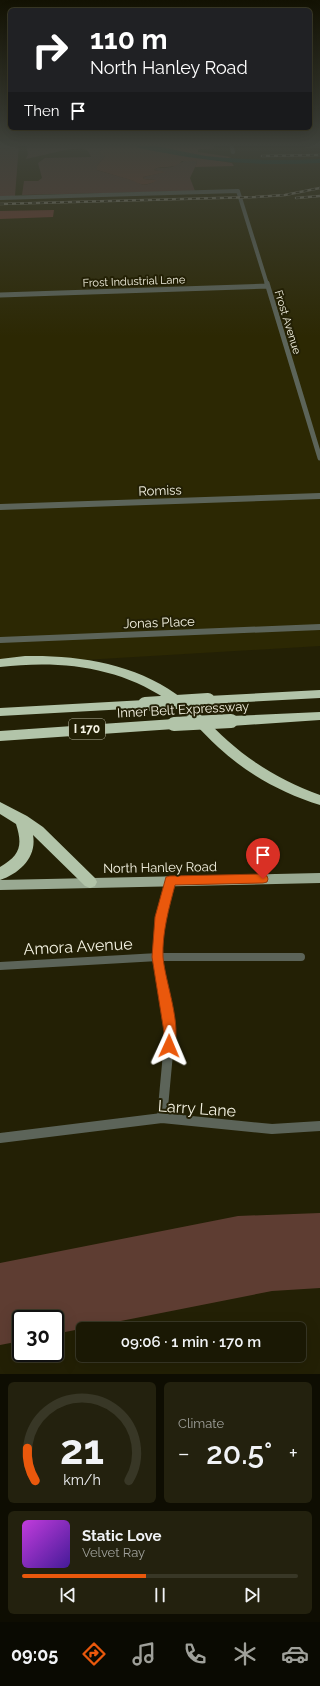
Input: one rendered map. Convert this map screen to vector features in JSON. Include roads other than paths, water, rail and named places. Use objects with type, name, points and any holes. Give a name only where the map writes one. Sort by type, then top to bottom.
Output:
[{"type":"highway","points":[[0,663],[39,660],[70,661],[101,666],[130,675],[170,695],[192,712],[223,744],[262,774],[294,790],[320,800]]},
{"type":"highway","name":"Inner Belt Expressway","points":[[0,712],[320,694]]},
{"type":"highway","name":"Inner Belt Expressway","points":[[0,736],[320,716]]},
{"type":"highway","points":[[0,808],[38,831],[90,882]]},
{"type":"highway","points":[[0,874],[19,862],[26,850],[27,836],[22,820]]},
{"type":"main road","name":"North Hanley Road","points":[[0,885],[170,880],[320,878]]},
{"type":"street","name":"Frost Avenue","points":[[243,208],[320,458]]},
{"type":"street","name":"Frost Industrial Lane","points":[[0,295],[268,286]]},
{"type":"street","name":"Romiss","points":[[0,507],[320,496]]},
{"type":"street","name":"Jonas Place","points":[[0,640],[320,627]]},
{"type":"street","points":[[162,1118],[170,1032],[158,957],[161,917],[170,880]]},
{"type":"street","name":"Amora Avenue","points":[[0,966],[158,957],[301,957]]},
{"type":"street","name":"Larry Lane","points":[[0,1138],[162,1118],[272,1129],[320,1126]]}]
